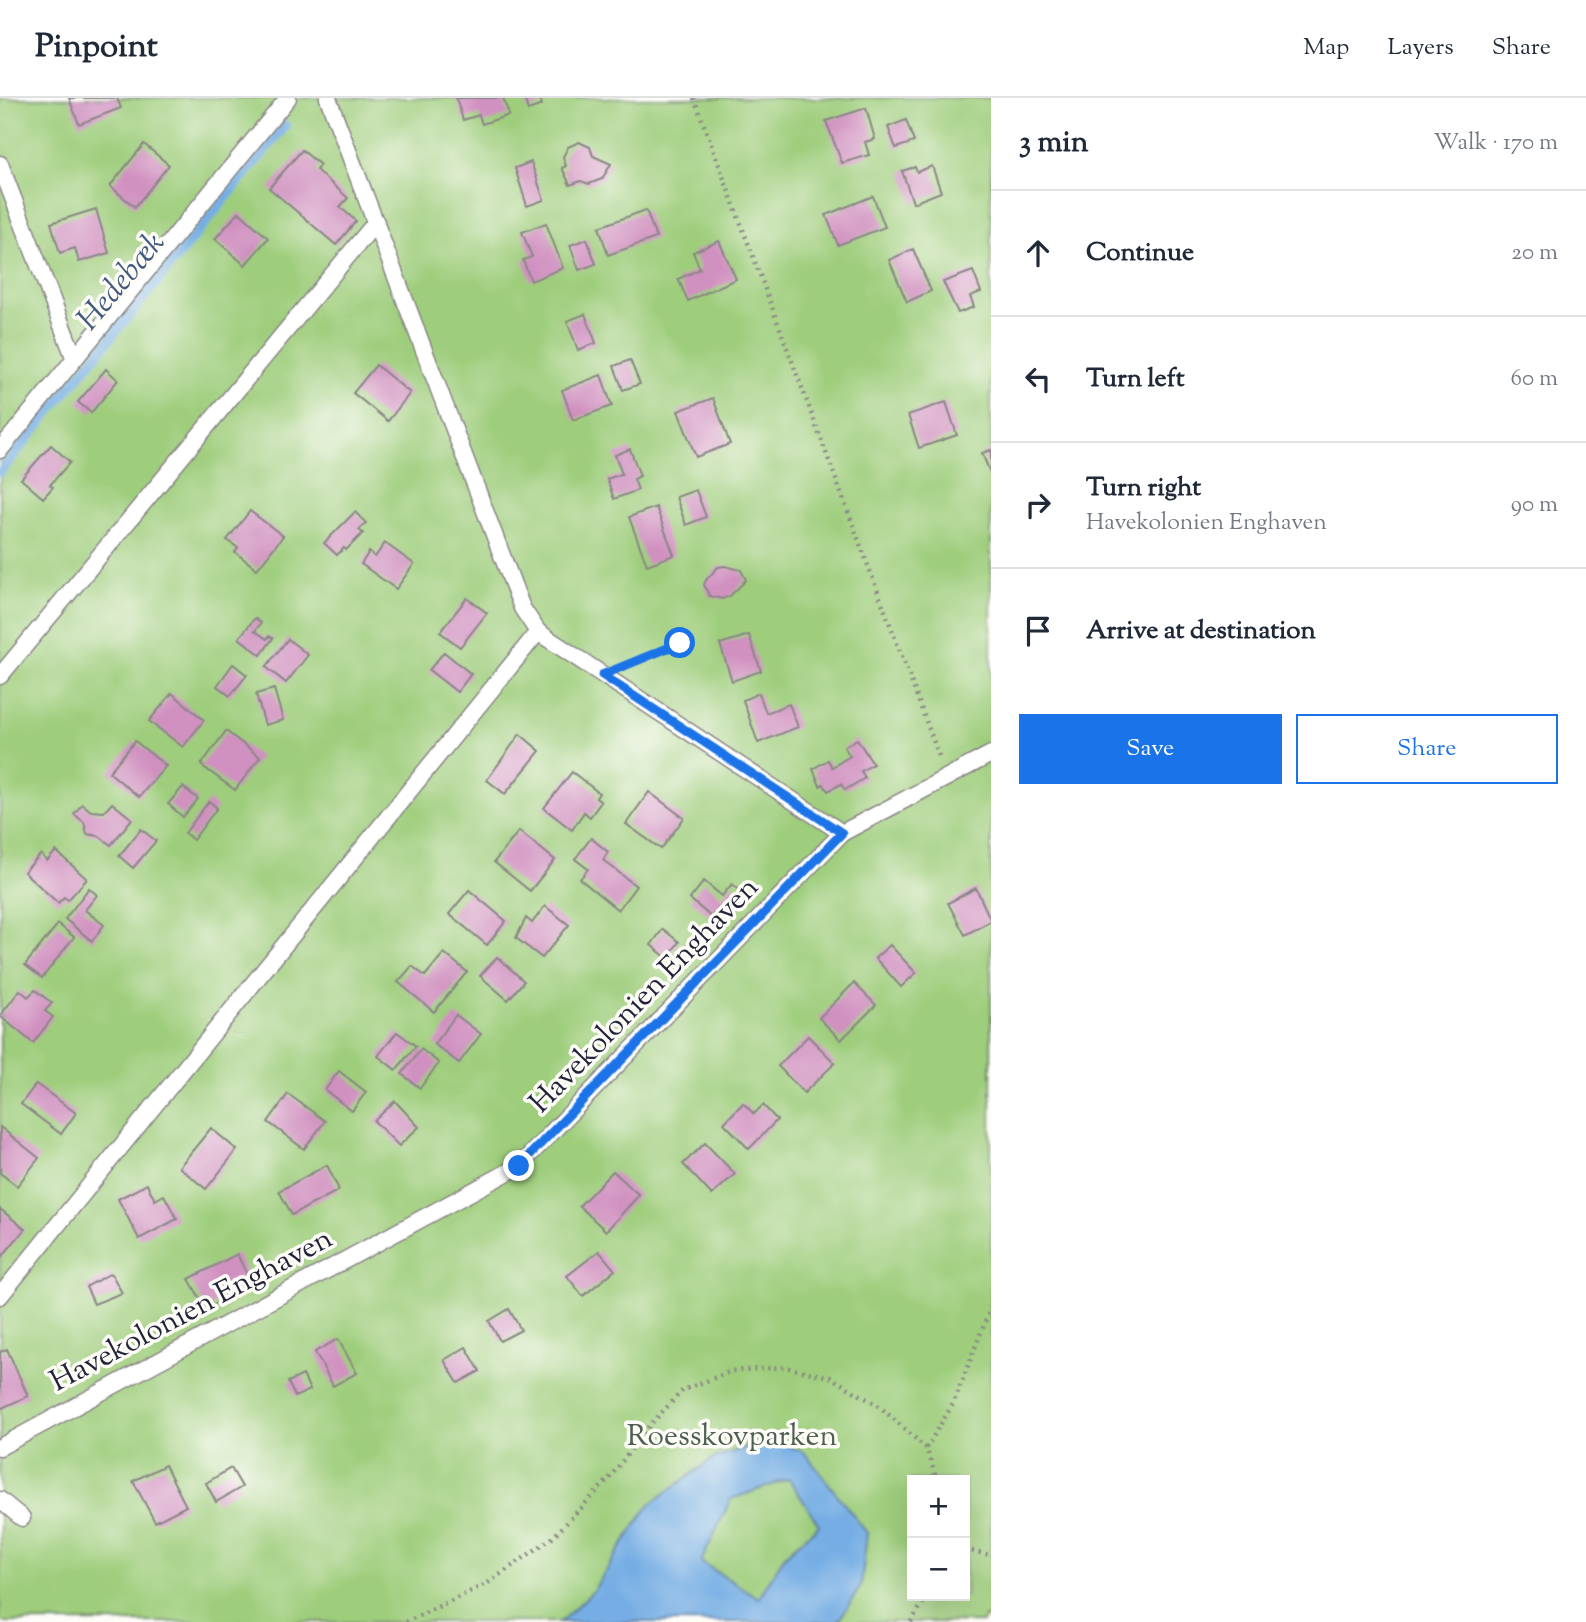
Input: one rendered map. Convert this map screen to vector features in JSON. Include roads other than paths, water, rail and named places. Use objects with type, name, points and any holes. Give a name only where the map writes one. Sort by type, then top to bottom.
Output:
[{"type":"lane","points":[[0,450],[288,98]]},
{"type":"lane","points":[[328,98],[522,608],[538,632],[842,833]]},
{"type":"lane","points":[[0,164],[74,357]]},
{"type":"lane","points":[[0,676],[376,222]]},
{"type":"lane","points":[[0,1296],[538,632]]},
{"type":"lane","name":"Havekolonien Enghaven","points":[[0,1447],[519,1166],[842,833],[991,754]]},
{"type":"lane","points":[[0,1500],[22,1518]]},
{"type":"water","points":[[771,1439],[804,1452],[867,1533],[861,1586],[838,1622],[560,1622],[593,1591],[649,1505],[714,1458]],"holes":[[[789,1479],[819,1525],[785,1555],[759,1598],[701,1562],[731,1499]]]},
{"type":"waterway","name":"Hedebæk","points":[[0,472],[285,126]]},
{"type":"park label","name":"Roesskovparken","points":[[732,1437]]}]
